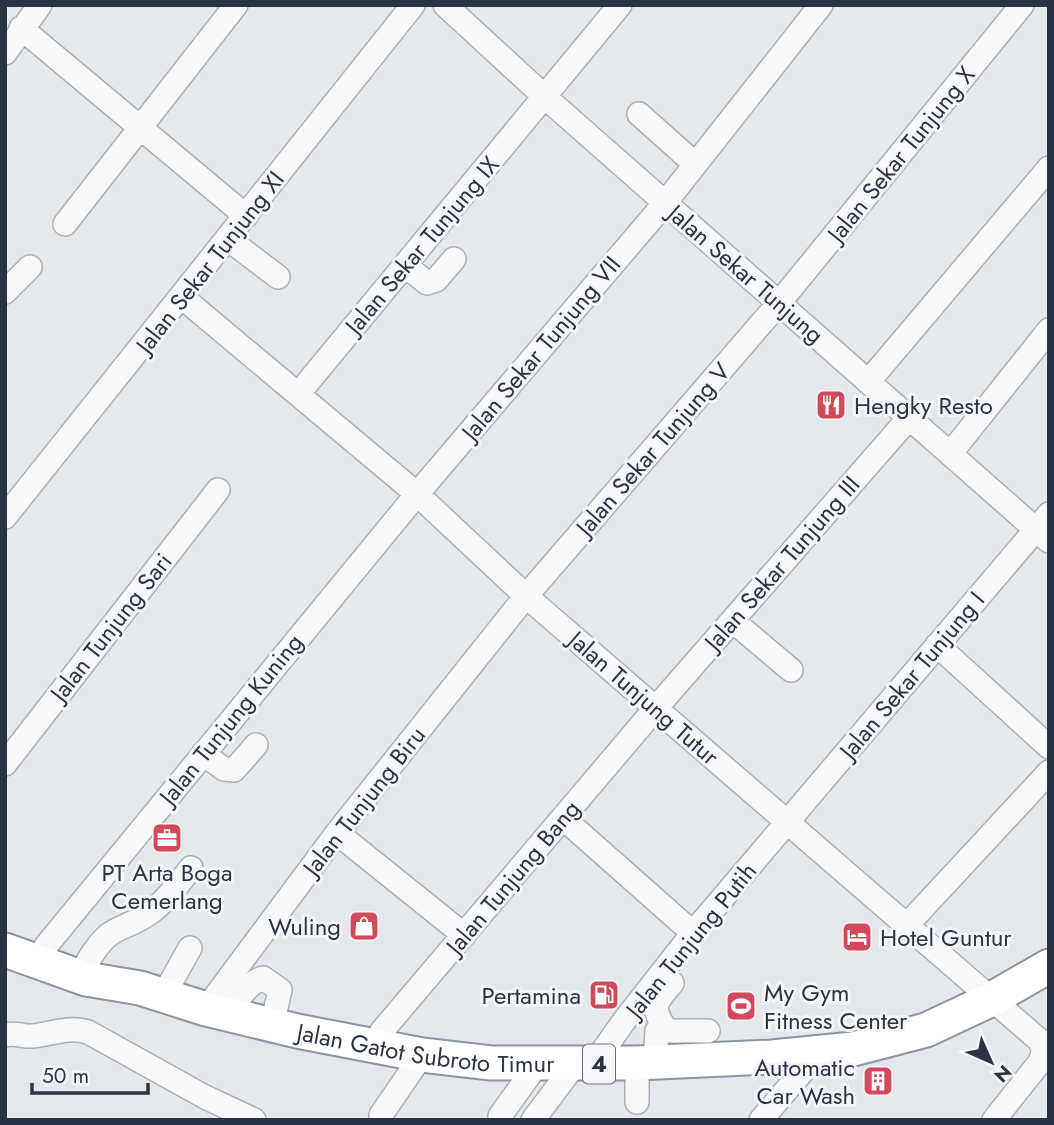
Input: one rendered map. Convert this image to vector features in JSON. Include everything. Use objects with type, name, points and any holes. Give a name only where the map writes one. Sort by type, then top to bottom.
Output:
[{"type":"highway","name":"4","points":[[5,930],[88,961],[151,992]]},
{"type":"highway","name":"Jalan Gatot Subroto Timur","points":[[5,950],[86,979],[151,992],[272,1024],[422,1055],[492,1063],[587,1064],[818,1053],[886,1042],[912,1034],[990,1000],[1049,966]]},
{"type":"street","points":[[5,53],[40,5]]},
{"type":"street","points":[[65,224],[139,125],[236,5]]},
{"type":"street","name":"Jalan Sekar Tunjung XI","points":[[5,517],[183,298],[413,5]]},
{"type":"street","name":"Jalan Sekar Tunjung","points":[[445,5],[545,97],[950,454],[1044,528]]},
{"type":"street","name":"Jalan Sekar Tunjung IX","points":[[299,393],[620,5]]},
{"type":"street","name":"Jalan Sekar Tunjung VII","points":[[417,494],[665,202],[821,5]]},
{"type":"street","name":"Jalan Sekar Tunjung X","points":[[779,303],[1023,5]]},
{"type":"street","points":[[21,28],[246,216]]},
{"type":"street","points":[[639,114],[695,164]]},
{"type":"street","points":[[868,382],[1049,168]]},
{"type":"street","points":[[228,239],[278,277]]},
{"type":"street","points":[[405,264],[427,283],[436,280],[453,258]]},
{"type":"street","points":[[5,292],[30,267]]},
{"type":"street","name":"Jalan Tunjung Tutur","points":[[183,298],[417,494],[526,596],[655,709],[790,821],[990,1000],[1039,1040],[1044,1050],[1040,1062],[994,1120]]},
{"type":"street","name":"Jalan Sekar Tunjung V","points":[[526,596],[779,303]]},
{"type":"street","points":[[950,454],[1049,330]]},
{"type":"street","name":"Jalan Sekar Tunjung III","points":[[655,709],[909,418]]},
{"type":"street","name":"Jalan Tunjung Sari","points":[[5,764],[218,490]]},
{"type":"street","name":"Jalan Tunjung Kuning","points":[[47,946],[417,494]]},
{"type":"street","name":"Jalan Sekar Tunjung I","points":[[790,821],[937,645],[1044,528]]},
{"type":"street","name":"Jalan Tunjung Biru","points":[[218,1011],[337,833],[526,596]]},
{"type":"street","points":[[733,621],[791,670]]},
{"type":"street","points":[[937,645],[1009,718],[1049,747]]},
{"type":"street","name":"Jalan Tunjung Bang","points":[[373,1046],[655,709]]},
{"type":"street","points":[[203,754],[230,771],[234,770],[256,745]]},
{"type":"street","points":[[906,926],[1049,772]]},
{"type":"street","points":[[563,818],[693,933]]},
{"type":"street","name":"Jalan Tunjung Putih","points":[[533,1120],[587,1064],[603,1052],[693,933],[790,821]]},
{"type":"street","points":[[337,833],[464,935]]},
{"type":"street","points":[[88,961],[100,941],[113,930],[134,922],[162,904],[191,868]]},
{"type":"street","points":[[666,1030],[655,1012],[655,1004],[752,882]]},
{"type":"street","points":[[151,992],[191,948]]},
{"type":"street","points":[[5,1034],[13,1032],[28,1036],[72,1029],[88,1032],[205,1097],[254,1120]]},
{"type":"street","points":[[637,1102],[646,1062],[657,1031],[708,1031]]},
{"type":"street","points":[[761,1120],[818,1053]]},
{"type":"street","points":[[381,1115],[422,1055]]},
{"type":"street","points":[[500,1116],[538,1063]]},
{"type":"place","name":"Hengky Resto","points":[[831,405]]},
{"type":"place","name":"PT Arta Boga Cemerlang","points":[[167,838]]},
{"type":"place","name":"Wuling","points":[[364,926]]},
{"type":"place","name":"Hotel Guntur","points":[[857,937]]},
{"type":"place","name":"Pertamina","points":[[604,995]]},
{"type":"place","name":"My Gym Fitness Center","points":[[741,1006]]},
{"type":"place","name":"Automatic Car Wash","points":[[878,1081]]}]
